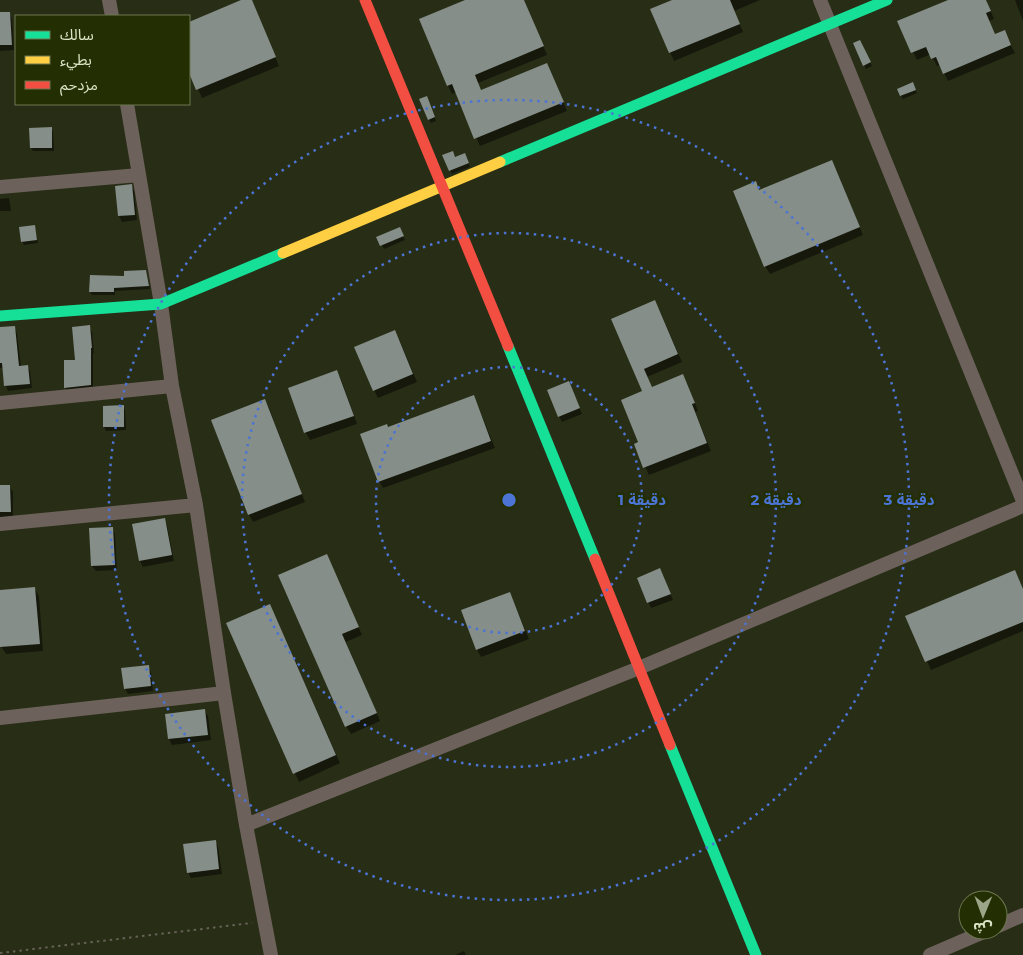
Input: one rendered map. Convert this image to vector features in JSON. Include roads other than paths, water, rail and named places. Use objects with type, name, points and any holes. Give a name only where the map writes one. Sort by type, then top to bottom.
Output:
[{"type":"street","points":[[109,0],[112,15]]},
{"type":"street","points":[[365,0],[444,186],[756,955]]},
{"type":"street","points":[[820,0],[1023,501]]},
{"type":"street","points":[[0,316],[161,304],[887,0]]},
{"type":"street","points":[[127,105],[161,304],[172,386],[196,505],[246,825],[271,955]]},
{"type":"street","points":[[0,187],[139,175]]},
{"type":"street","points":[[0,402],[172,386]]},
{"type":"street","points":[[0,524],[196,505]]},
{"type":"street","points":[[246,825],[639,668],[1023,506]]},
{"type":"street","points":[[0,718],[224,693]]},
{"type":"street","points":[[1008,922],[1023,915]]},
{"type":"street","points":[[930,955],[965,940]]}]
